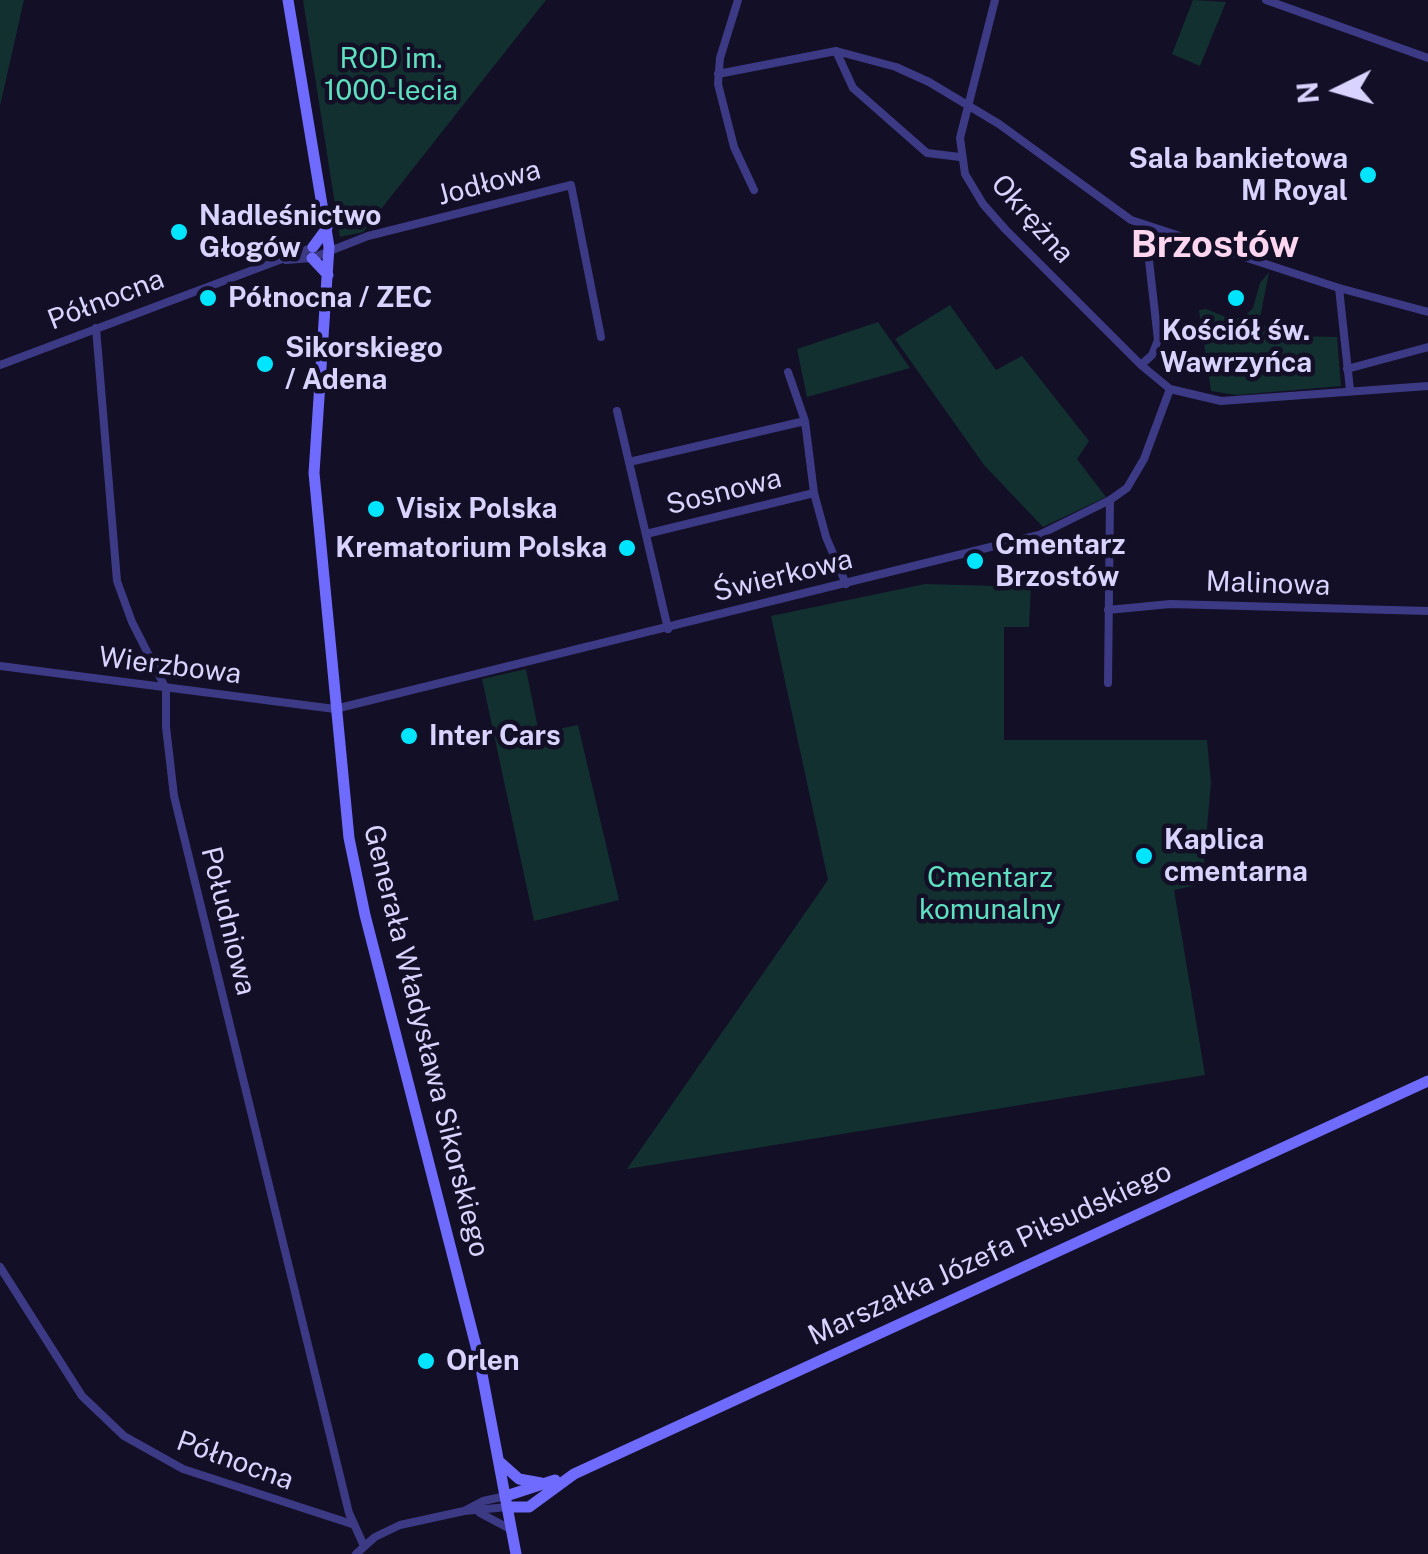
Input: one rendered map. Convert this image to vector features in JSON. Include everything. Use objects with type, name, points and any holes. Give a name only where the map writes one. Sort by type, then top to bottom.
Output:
[{"type":"street","name":"Generała Władysława Sikorskiego","points":[[288,0],[327,228],[328,275],[314,473],[348,838],[479,1358],[516,1554]]},
{"type":"street","points":[[738,0],[720,58],[720,98],[734,148],[754,190]]},
{"type":"street","points":[[718,74],[836,51],[896,68],[969,106],[995,0]]},
{"type":"street","points":[[1266,0],[1428,58]]},
{"type":"street","points":[[836,51],[853,88],[927,153],[960,157]]},
{"type":"street","name":"Okrężna","points":[[1428,312],[1339,288],[1122,216],[1036,150],[969,106],[960,138],[960,157],[972,189],[1004,230],[1141,366],[1170,389],[1204,399],[1244,401],[1428,386]]},
{"type":"street","name":"Jodłowa","points":[[328,250],[571,185],[601,337]]},
{"type":"street","points":[[1141,366],[1152,355],[1158,340],[1145,225]]},
{"type":"street","points":[[327,228],[312,253],[328,275]]},
{"type":"street","name":"Północna","points":[[0,365],[212,284],[328,250]]},
{"type":"street","points":[[1339,288],[1350,390]]},
{"type":"street","name":"Południowa","points":[[96,328],[117,581],[132,622],[166,688],[174,796],[352,1524]]},
{"type":"street","points":[[1348,368],[1428,347]]},
{"type":"street","points":[[788,372],[805,421],[814,494],[846,584]]},
{"type":"street","name":"Świerkowa","points":[[335,709],[1039,535],[1127,488],[1170,389]]},
{"type":"street","points":[[617,412],[668,629]]},
{"type":"street","points":[[629,462],[805,421]]},
{"type":"street","name":"Sosnowa","points":[[646,534],[814,494]]},
{"type":"street","points":[[1108,683],[1110,500]]},
{"type":"street","name":"Malinowa","points":[[1108,610],[1170,604],[1428,611]]},
{"type":"street","name":"Wierzbowa","points":[[0,666],[335,709]]},
{"type":"street","name":"Marszałka Józefa Piłsudskiego","points":[[507,1502],[1428,1082]]},
{"type":"street","name":"Północna","points":[[0,1266],[82,1396],[124,1436],[183,1469],[352,1524]]},
{"type":"street","points":[[500,1462],[519,1479],[545,1484]]},
{"type":"street","name":"Marszałka Józefa Piłsudskiego","points":[[507,1502],[530,1507],[574,1474]]},
{"type":"street","points":[[356,1554],[400,1525],[464,1511],[483,1501],[507,1502]]},
{"type":"street","points":[[464,1511],[476,1512],[507,1502]]},
{"type":"street","points":[[476,1512],[512,1531]]},
{"type":"street","points":[[352,1524],[364,1546]]},
{"type":"green space","points":[[0,0],[24,0],[0,106]]},
{"type":"green space","name":"ROD im. 1000-lecia","points":[[303,0],[546,0],[363,232],[340,237]]},
{"type":"green space","points":[[1193,0],[1226,2],[1200,66],[1172,54]]},
{"type":"green space","points":[[1269,272],[1259,323],[1289,336],[1337,337],[1341,386],[1236,395],[1211,391],[1199,310],[1231,319],[1244,317],[1253,308],[1260,283]]},
{"type":"green space","points":[[950,305],[996,370],[1022,356],[1089,441],[1077,459],[1106,497],[1043,527],[984,465],[895,339]]},
{"type":"green space","points":[[878,322],[910,368],[807,397],[797,349]]},
{"type":"green space","name":"Cmentarz komunalny","points":[[925,584],[1031,587],[1029,627],[1004,627],[1004,740],[1207,740],[1211,783],[1202,884],[1174,890],[1205,1075],[627,1169],[828,880],[771,616]]},
{"type":"green space","points":[[526,669],[539,733],[578,725],[619,900],[534,921],[482,679]]},
{"type":"place","name":"Sala bankietowa M Royal","points":[[1368,175]]},
{"type":"place","name":"Nadleśnictwo Głogów","points":[[179,232]]},
{"type":"place","name":"Północna / ZEC","points":[[208,298]]},
{"type":"place","name":"Kościół św. Wawrzyńca","points":[[1236,298]]},
{"type":"place","name":"Sikorskiego / Adena","points":[[265,364]]},
{"type":"place","name":"Visix Polska","points":[[376,509]]},
{"type":"place","name":"Krematorium Polska","points":[[627,548]]},
{"type":"place","name":"Cmentarz Brzostów","points":[[975,561]]},
{"type":"place","name":"Inter Cars","points":[[409,736]]},
{"type":"place","name":"Kaplica cmentarna","points":[[1144,856]]},
{"type":"place","name":"Orlen","points":[[426,1361]]},
{"type":"district","name":"Brzostów","points":[[1215,245]]}]
